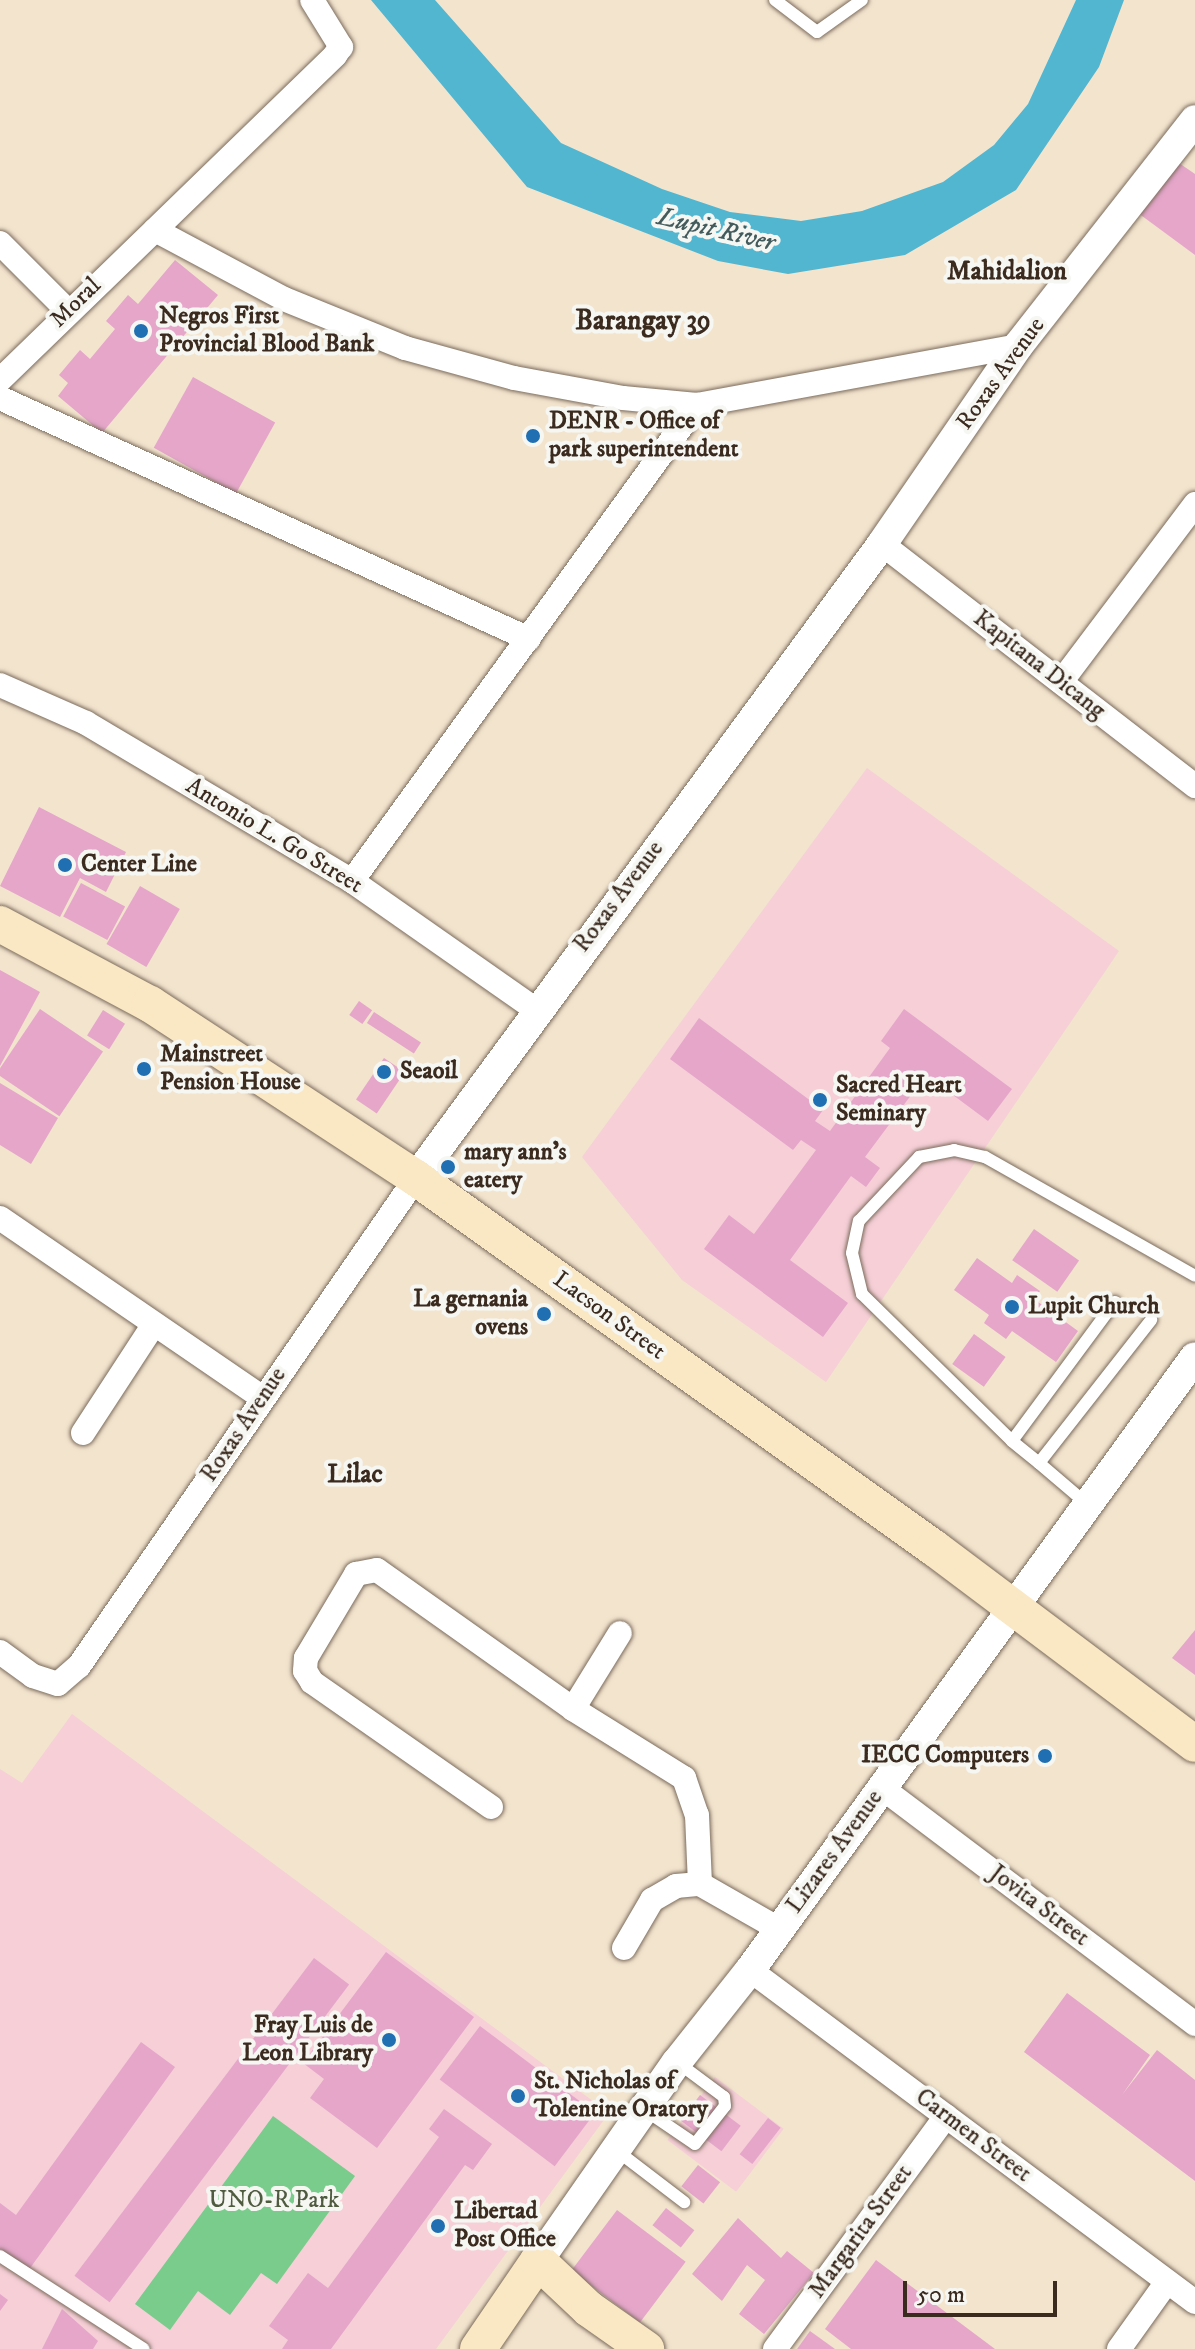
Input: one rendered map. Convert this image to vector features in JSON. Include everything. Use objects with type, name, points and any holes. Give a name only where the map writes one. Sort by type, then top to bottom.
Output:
[{"type":"main road","name":"Lacson Street","points":[[0,924],[150,1004],[416,1178],[1195,1744]]},
{"type":"main road","name":"Lizares Avenue","points":[[478,2349],[538,2261]]},
{"type":"main road","points":[[538,2261],[589,2309],[646,2349]]},
{"type":"main road","points":[[512,2299],[589,2309]]},
{"type":"street","name":"Moral","points":[[0,380],[67,310],[155,230],[335,55],[341,47],[312,0]]},
{"type":"street","name":"Roxas Avenue","points":[[0,1652],[33,1676],[58,1684],[79,1666],[535,1009],[882,544],[1018,346],[1195,120]]},
{"type":"street","points":[[155,230],[284,299],[405,348],[566,390],[697,405],[1018,346]]},
{"type":"street","points":[[0,243],[67,310]]},
{"type":"street","points":[[0,398],[529,639]]},
{"type":"street","points":[[352,881],[697,405]]},
{"type":"street","points":[[1061,682],[1195,504]]},
{"type":"street","name":"Kapitana Dicang","points":[[882,544],[1195,786]]},
{"type":"street","name":"Antonio L. Go Street","points":[[0,685],[86,723],[352,881],[535,1009]]},
{"type":"street","points":[[0,1218],[263,1398]]},
{"type":"street","points":[[83,1433],[154,1324]]},
{"type":"street","name":"Lizares Avenue","points":[[538,2261],[677,2062],[750,1970],[1090,1507],[1195,1357]]},
{"type":"street","points":[[491,1807],[312,1682],[305,1671],[306,1658],[356,1574],[377,1570],[573,1709],[684,1778],[697,1815],[700,1884]]},
{"type":"street","points":[[573,1709],[620,1633]]},
{"type":"street","name":"Jovita Street","points":[[882,1788],[1195,2024]]},
{"type":"street","points":[[624,1948],[652,1900],[676,1886],[700,1884],[779,1929]]},
{"type":"street","name":"Carmen Street","points":[[750,1970],[1195,2302]]},
{"type":"street","name":"Margarita Street","points":[[775,2349],[946,2116]]},
{"type":"street","points":[[1119,2349],[1167,2282]]},
{"type":"lane","points":[[775,0],[817,32],[862,0]]},
{"type":"lane","points":[[1090,1507],[1012,1441],[862,1294],[852,1253],[859,1221],[919,1157],[954,1150],[985,1157],[1195,1276]]},
{"type":"lane","points":[[1012,1441],[1115,1302]]},
{"type":"lane","points":[[1039,1463],[1151,1320]]},
{"type":"lane","points":[[644,2109],[695,2144],[725,2106],[724,2097],[677,2062]]},
{"type":"lane","points":[[616,2150],[684,2202]]},
{"type":"lane","points":[[0,2256],[144,2349]]},
{"type":"shaded area","name":"Sacred Heart Seminary","points":[[867,768],[1119,951],[826,1382],[682,1280],[582,1157]]},
{"type":"shaded area","points":[[72,1714],[609,2113],[436,2349],[0,2349],[0,1769],[22,1783]]},
{"type":"shaded area","points":[[715,2077],[784,2129],[736,2192],[667,2140]]},
{"type":"green space","name":"UNO-R Park","points":[[273,2116],[355,2176],[277,2284],[261,2273],[230,2315],[198,2291],[170,2330],[135,2304]]},
{"type":"water","name":"Lupit River","points":[[371,0],[435,0],[561,143],[662,189],[730,212],[801,221],[862,211],[943,182],[994,145],[1028,104],[1076,0],[1124,0],[1099,67],[1016,190],[905,255],[788,274],[718,261],[527,187]]},
{"type":"building","points":[[1176,161],[1195,174],[1195,255],[1138,213]]},
{"type":"building","points":[[175,260],[218,295],[102,433],[58,396],[68,383],[59,375],[80,350],[90,359],[115,329],[106,321],[128,295],[138,304]]},
{"type":"building","points":[[193,377],[275,423],[236,493],[154,448]]},
{"type":"building","name":"Center Line","points":[[39,807],[126,852],[106,892],[80,878],[60,917],[0,886]]},
{"type":"building","points":[[81,883],[125,906],[107,940],[63,917]]},
{"type":"building","points":[[140,886],[180,909],[146,967],[106,944]]},
{"type":"building","points":[[0,970],[40,992],[0,1066]]},
{"type":"building","points":[[359,1001],[372,1010],[362,1024],[349,1015]]},
{"type":"building","points":[[40,1009],[103,1051],[59,1116],[0,1076],[0,1068]]},
{"type":"building","points":[[904,1009],[1012,1089],[988,1121],[926,1075],[865,1157],[880,1168],[866,1187],[851,1176],[790,1260],[848,1303],[823,1337],[704,1249],[729,1215],[754,1234],[816,1150],[801,1140],[793,1150],[670,1059],[699,1018],[823,1110],[815,1121],[830,1131],[890,1048],[881,1041]]},
{"type":"building","points":[[103,1010],[125,1024],[109,1049],[87,1035]]},
{"type":"building","points":[[374,1012],[421,1042],[414,1053],[367,1023]]},
{"type":"building","points":[[384,1058],[405,1072],[377,1113],[356,1099]]},
{"type":"building","points":[[0,1083],[58,1118],[31,1164],[0,1145]]},
{"type":"building","points":[[1034,1229],[1079,1261],[1057,1292],[1012,1260]]},
{"type":"building","name":"Lupit Church","points":[[977,1258],[1012,1283],[1017,1275],[1040,1291],[1034,1299],[1078,1331],[1056,1362],[1012,1331],[1006,1339],[984,1323],[989,1315],[954,1290]]},
{"type":"building","points":[[974,1334],[1006,1357],[984,1387],[952,1364]]},
{"type":"building","points":[[1195,1630],[1195,1675],[1172,1658]]},
{"type":"building","name":"Fray Luis de Leon Library","points":[[386,1952],[474,2017],[377,2148],[310,2098],[324,2079],[303,2063]]},
{"type":"building","points":[[314,1958],[349,1984],[110,2302],[74,2276]]},
{"type":"building","points":[[1067,1993],[1150,2055],[1122,2095],[1157,2050],[1195,2080],[1195,2181],[1024,2052]]},
{"type":"building","name":"St. Nicholas of Tolentine Oratory","points":[[480,2026],[595,2113],[555,2166],[440,2080]]},
{"type":"building","points":[[141,2042],[175,2067],[28,2271],[0,2251],[0,2203],[16,2215]]},
{"type":"building","points":[[700,2095],[741,2126],[721,2151],[681,2121]]},
{"type":"building","points":[[444,2109],[492,2144],[473,2170],[465,2165],[331,2349],[282,2349],[288,2340],[269,2326],[308,2273],[328,2288],[439,2137],[429,2129]]},
{"type":"building","points":[[768,2118],[781,2128],[752,2164],[740,2154]]},
{"type":"building","points":[[698,2165],[720,2182],[703,2204],[681,2186]]},
{"type":"building","points":[[666,2208],[694,2230],[681,2248],[652,2225]]},
{"type":"building","points":[[617,2210],[686,2262],[640,2322],[571,2271]]},
{"type":"building","points":[[738,2218],[781,2258],[787,2251],[814,2273],[764,2334],[739,2314],[765,2280],[747,2265],[722,2301],[692,2274]]},
{"type":"building","points":[[876,2260],[995,2349],[851,2349],[825,2329]]},
{"type":"building","points":[[0,2294],[8,2300],[0,2311]]},
{"type":"building","points":[[62,2309],[98,2341],[93,2349],[42,2349]]},
{"type":"building","points":[[810,2331],[835,2349],[797,2349]]},
{"type":"place","name":"Negros First Provincial Blood Bank","points":[[141,331]]},
{"type":"place","name":"DENR - Office of park superintendent","points":[[533,436]]},
{"type":"place","name":"Center Line","points":[[65,865]]},
{"type":"place","name":"Mainstreet Pension House","points":[[144,1069]]},
{"type":"place","name":"Seaoil","points":[[384,1072]]},
{"type":"place","name":"Sacred Heart Seminary","points":[[820,1100]]},
{"type":"place","name":"mary ann's eatery","points":[[448,1167]]},
{"type":"place","name":"Lupit Church","points":[[1012,1307]]},
{"type":"place","name":"La gernania ovens","points":[[544,1314]]},
{"type":"place","name":"IECC Computers","points":[[1045,1756]]},
{"type":"place","name":"Fray Luis de Leon Library","points":[[389,2040]]},
{"type":"place","name":"St. Nicholas of Tolentine Oratory","points":[[518,2096]]},
{"type":"place","name":"Libertad Post Office","points":[[438,2226]]},
{"type":"district","name":"Mahidalion","points":[[1007,272]]},
{"type":"district","name":"Barangay 39","points":[[643,321]]},
{"type":"district","name":"Lilac","points":[[355,1475]]}]
